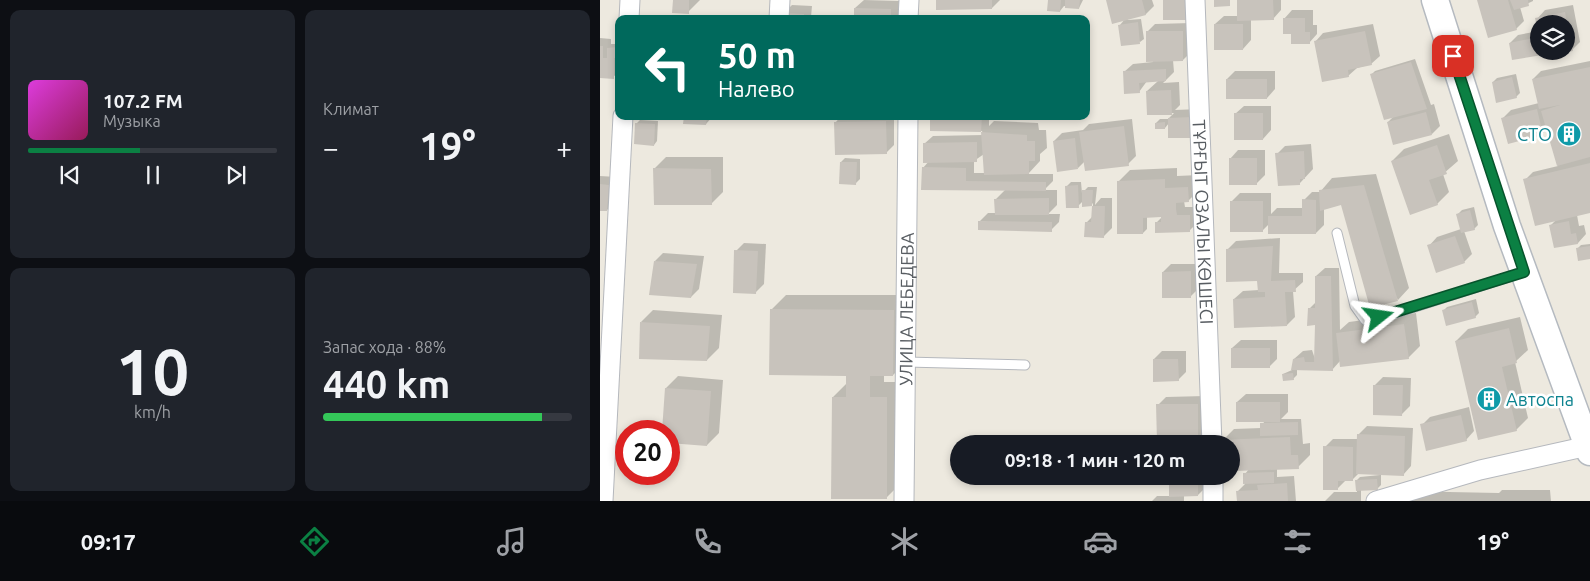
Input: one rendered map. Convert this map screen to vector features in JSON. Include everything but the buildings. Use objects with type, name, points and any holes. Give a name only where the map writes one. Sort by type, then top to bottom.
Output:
[{"type":"street","points":[[629,15],[630,0]]},
{"type":"street","points":[[779,15],[780,0]]},
{"type":"street","points":[[908,15],[909,0]]},
{"type":"street","name":"ТҰРҒЫТ ОЗАЛЫ КӨШЕСІ","points":[[1195,0],[1212,435]]},
{"type":"street","points":[[1376,501],[1480,470],[1589,449],[1507,226],[1435,0]]},
{"type":"street","points":[[603,501],[623,120]]},
{"type":"street","name":"УЛИЦА ЛЕБЕДЕВА","points":[[904,501],[908,120]]},
{"type":"street","points":[[1212,485],[1213,501]]},
{"type":"lane","points":[[1337,233],[1355,306],[1365,320],[1393,314],[1524,272]]},
{"type":"lane","points":[[906,362],[1025,365]]},
{"type":"place","name":"СТО","points":[[1569,134]]},
{"type":"place","name":"Автоспа","points":[[1489,399]]},
{"type":"route","points":[[1379,317],[1524,272],[1507,226],[1453,56]]}]
